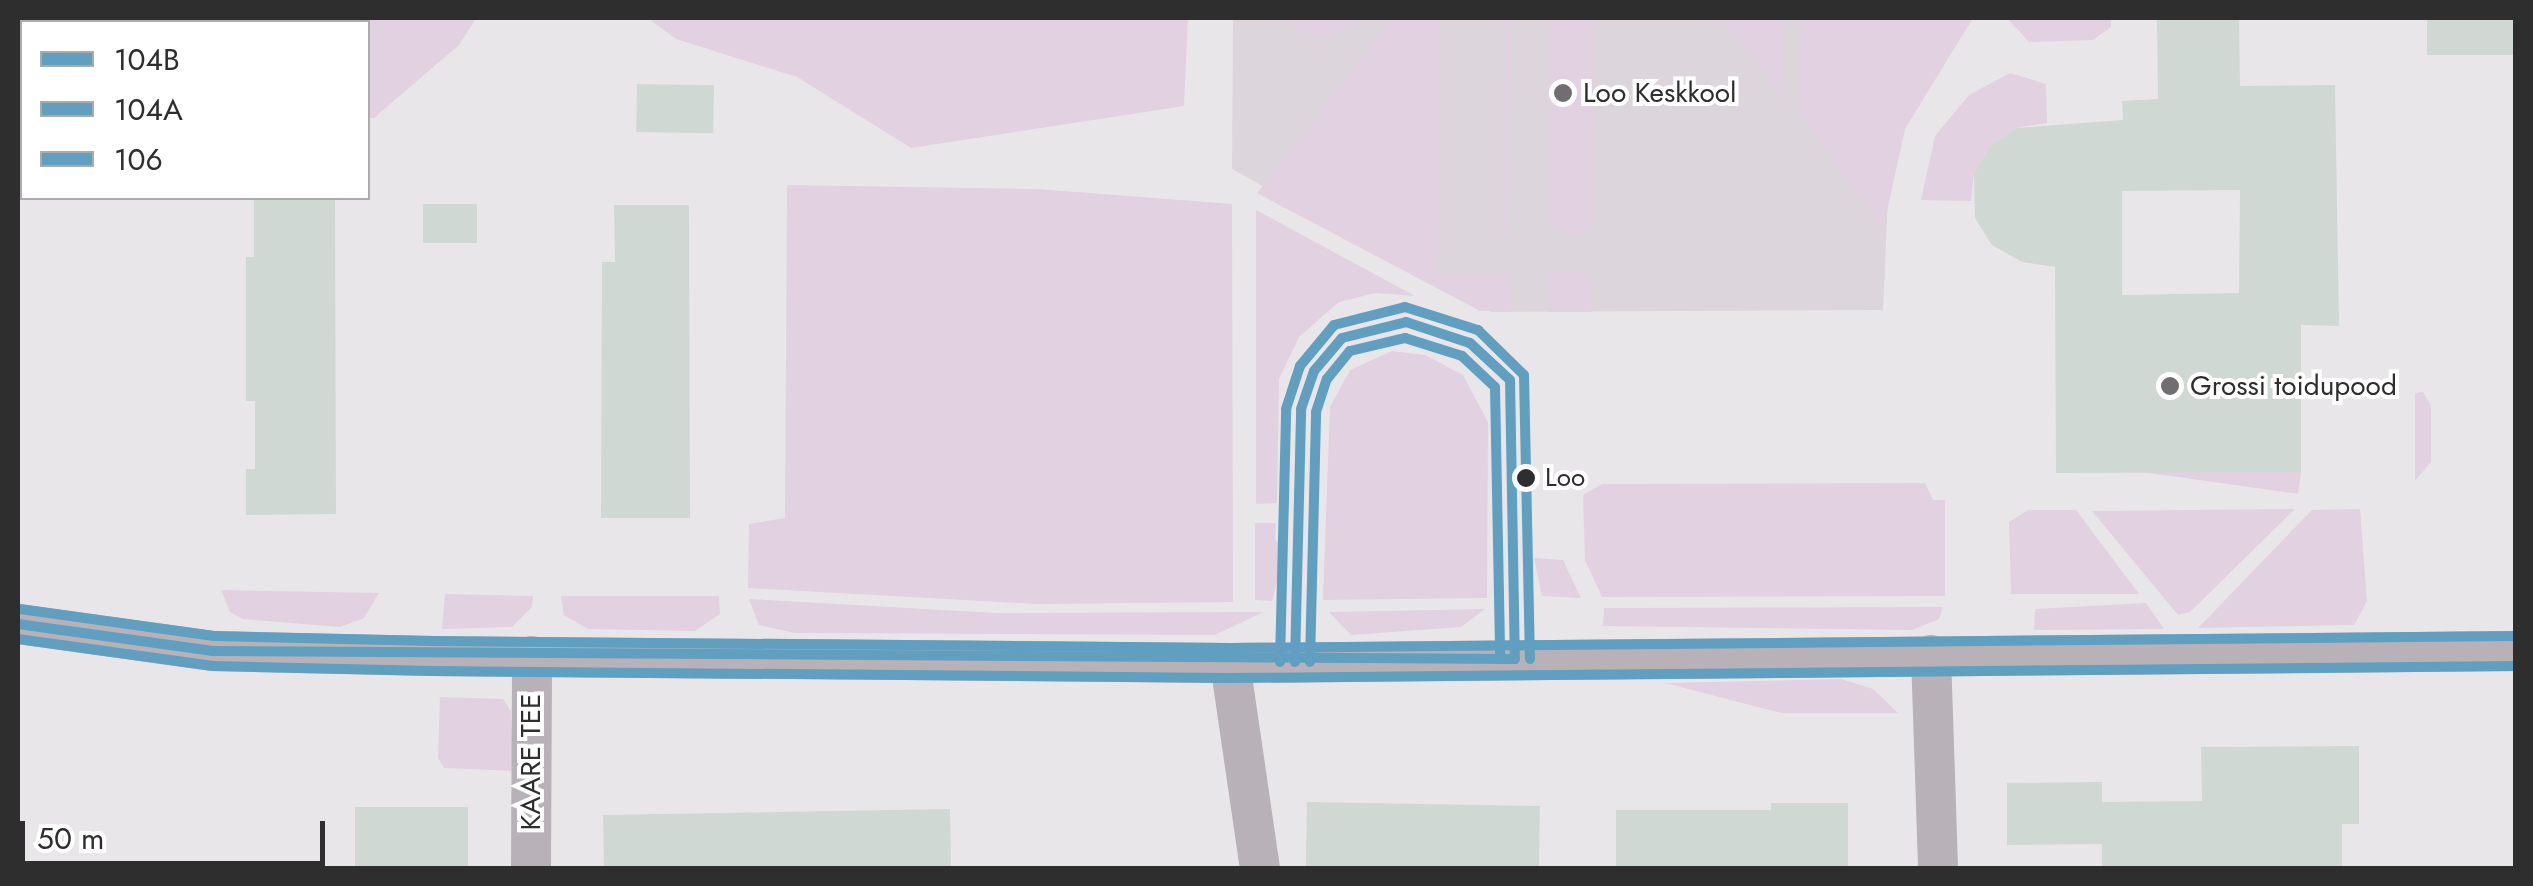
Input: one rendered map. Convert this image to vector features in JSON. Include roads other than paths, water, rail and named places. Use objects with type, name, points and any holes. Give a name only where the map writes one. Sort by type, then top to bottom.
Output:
[{"type":"street","points":[[18,624],[214,651],[532,656],[1230,662],[2516,651]]},
{"type":"street","points":[[1931,655],[1938,868]]},
{"type":"street","name":"KAARE TEE","points":[[531,868],[532,656]]},
{"type":"street","points":[[1230,662],[1260,868]]},
{"type":"place","name":"Loo Keskkool","points":[[1563,93]]},
{"type":"place","name":"Grossi toidupood","points":[[2170,386]]},
{"type":"place","name":"Loo","points":[[1526,478]]}]
